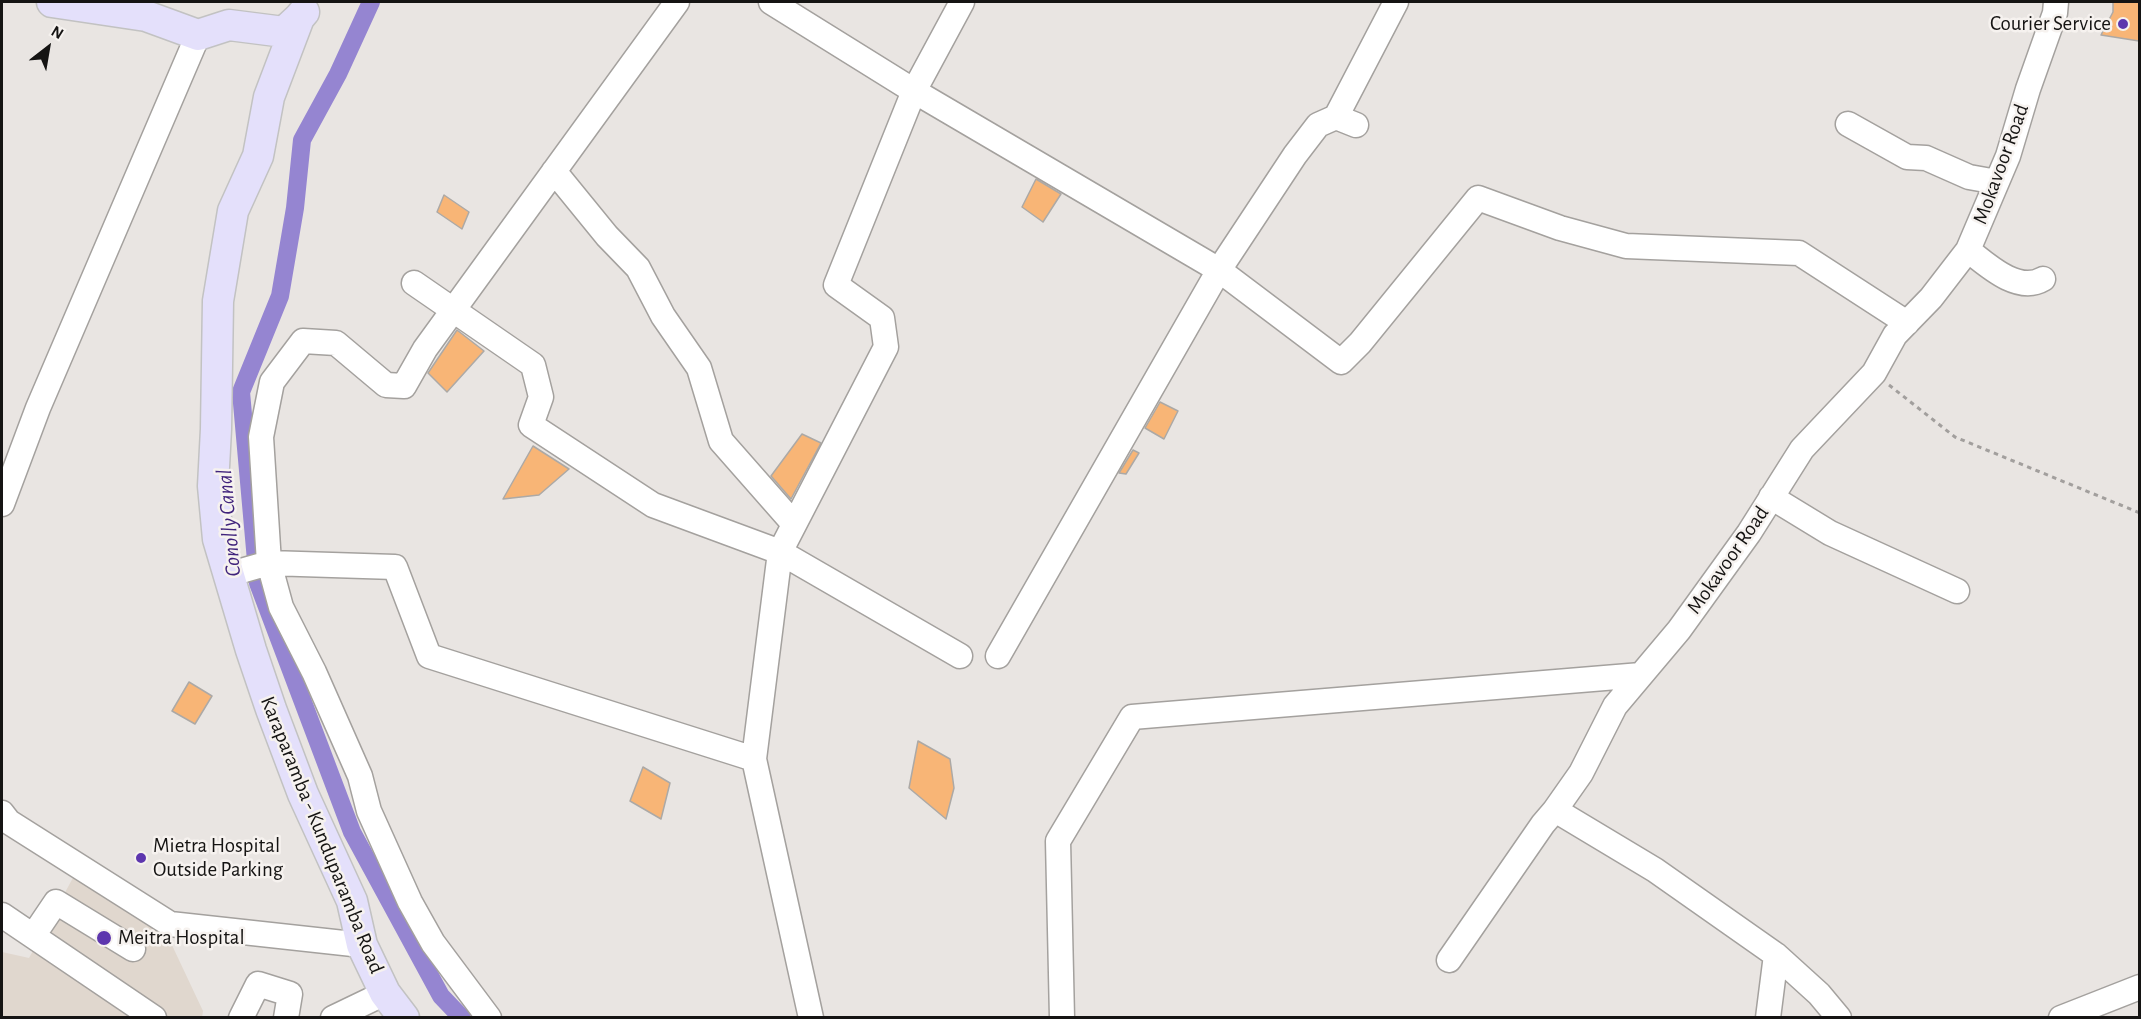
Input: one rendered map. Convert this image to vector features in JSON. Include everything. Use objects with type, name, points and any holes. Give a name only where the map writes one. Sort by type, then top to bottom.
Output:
[{"type":"main road","points":[[52,2],[146,16],[198,36],[229,25],[284,32],[305,10]]},
{"type":"main road","name":"Karaparamba - Kunduparamba Road","points":[[305,10],[269,97],[258,156],[233,211],[218,301],[213,486],[218,539],[254,660],[299,783],[352,901],[362,945],[386,993],[404,1017]]},
{"type":"street","points":[[489,1017],[433,943],[410,902],[369,811],[360,776],[314,672],[281,607],[269,563],[261,437],[272,382],[303,341],[336,343],[386,385],[404,386],[425,349],[677,2]]},
{"type":"street","points":[[771,2],[914,91],[1219,270],[1341,362],[1360,343],[1478,198],[1560,228],[1626,246],[1799,253],[1907,323]]},
{"type":"street","points":[[811,1017],[754,759],[780,552],[886,347],[882,318],[836,285],[914,91],[962,2]]},
{"type":"street","points":[[998,656],[1219,270],[1295,154],[1318,125],[1346,121],[1396,2]]},
{"type":"street","name":"Mokavoor Road","points":[[1449,960],[1581,773],[1615,706],[1679,630],[1749,533],[1802,449],[1874,373],[1895,335],[1931,298],[1968,250],[2008,156],[2028,89],[2055,13],[2056,2]]},
{"type":"street","points":[[2,504],[38,408],[198,36]]},
{"type":"street","points":[[1848,124],[1907,157],[1926,158],[1969,177],[1997,182]]},
{"type":"street","points":[[554,171],[638,268],[663,316],[699,368],[721,441],[794,524]]},
{"type":"street","points":[[1968,250],[2008,278],[2027,285],[2043,279]]},
{"type":"street","points":[[414,283],[533,365],[541,397],[531,424],[654,505],[780,552],[960,656]]},
{"type":"street","points":[[1771,497],[1830,533],[1957,591]]},
{"type":"street","points":[[227,575],[269,563],[395,567],[429,656],[754,759]]},
{"type":"street","points":[[1062,1017],[1058,841],[1132,717],[1641,675]]},
{"type":"street","points":[[1556,810],[1655,870],[1776,955],[1819,994],[1839,1017]]},
{"type":"street","points":[[2,813],[9,822],[170,924],[362,945]]},
{"type":"street","points":[[33,936],[56,903],[133,949]]},
{"type":"street","points":[[2,915],[154,1017]]},
{"type":"street","points":[[1768,1017],[1776,955]]},
{"type":"street","points":[[241,1017],[258,984],[290,994],[286,1017]]},
{"type":"street","points":[[2061,1017],[2139,987]]},
{"type":"street","points":[[333,1017],[386,993]]},
{"type":"path","points":[[1874,373],[1955,437],[2139,513]]},
{"type":"shaded area","name":"Meitra Hospital","points":[[74,876],[162,924],[203,1011],[202,1018],[2,1018],[2,952],[29,958]]},
{"type":"building","name":"Courier Service","points":[[2113,2],[2139,2],[2139,41],[2101,35],[2113,12]]},
{"type":"building","points":[[1036,179],[1061,194],[1043,222],[1022,207]]},
{"type":"building","points":[[444,195],[469,212],[462,229],[437,212]]},
{"type":"building","points":[[457,330],[484,351],[447,392],[428,373]]},
{"type":"building","points":[[1160,402],[1178,411],[1164,439],[1145,428]]},
{"type":"building","points":[[802,434],[821,443],[791,499],[771,476]]},
{"type":"building","points":[[533,446],[569,469],[539,495],[503,499]]},
{"type":"building","points":[[1133,450],[1139,453],[1126,474],[1119,473]]},
{"type":"building","points":[[189,682],[212,696],[195,724],[172,711]]},
{"type":"building","points":[[918,741],[950,759],[954,788],[946,819],[909,788]]},
{"type":"building","points":[[643,767],[670,783],[661,819],[630,801]]},
{"type":"waterway","name":"Conolly Canal","points":[[371,2],[338,74],[302,140],[295,208],[280,296],[241,392],[258,583],[352,832],[441,996],[462,1018]]},
{"type":"place","name":"Courier Service","points":[[2123,24]]},
{"type":"place","name":"Mietra Hospital Outside Parking","points":[[141,858]]},
{"type":"place","name":"Meitra Hospital","points":[[104,938]]}]
